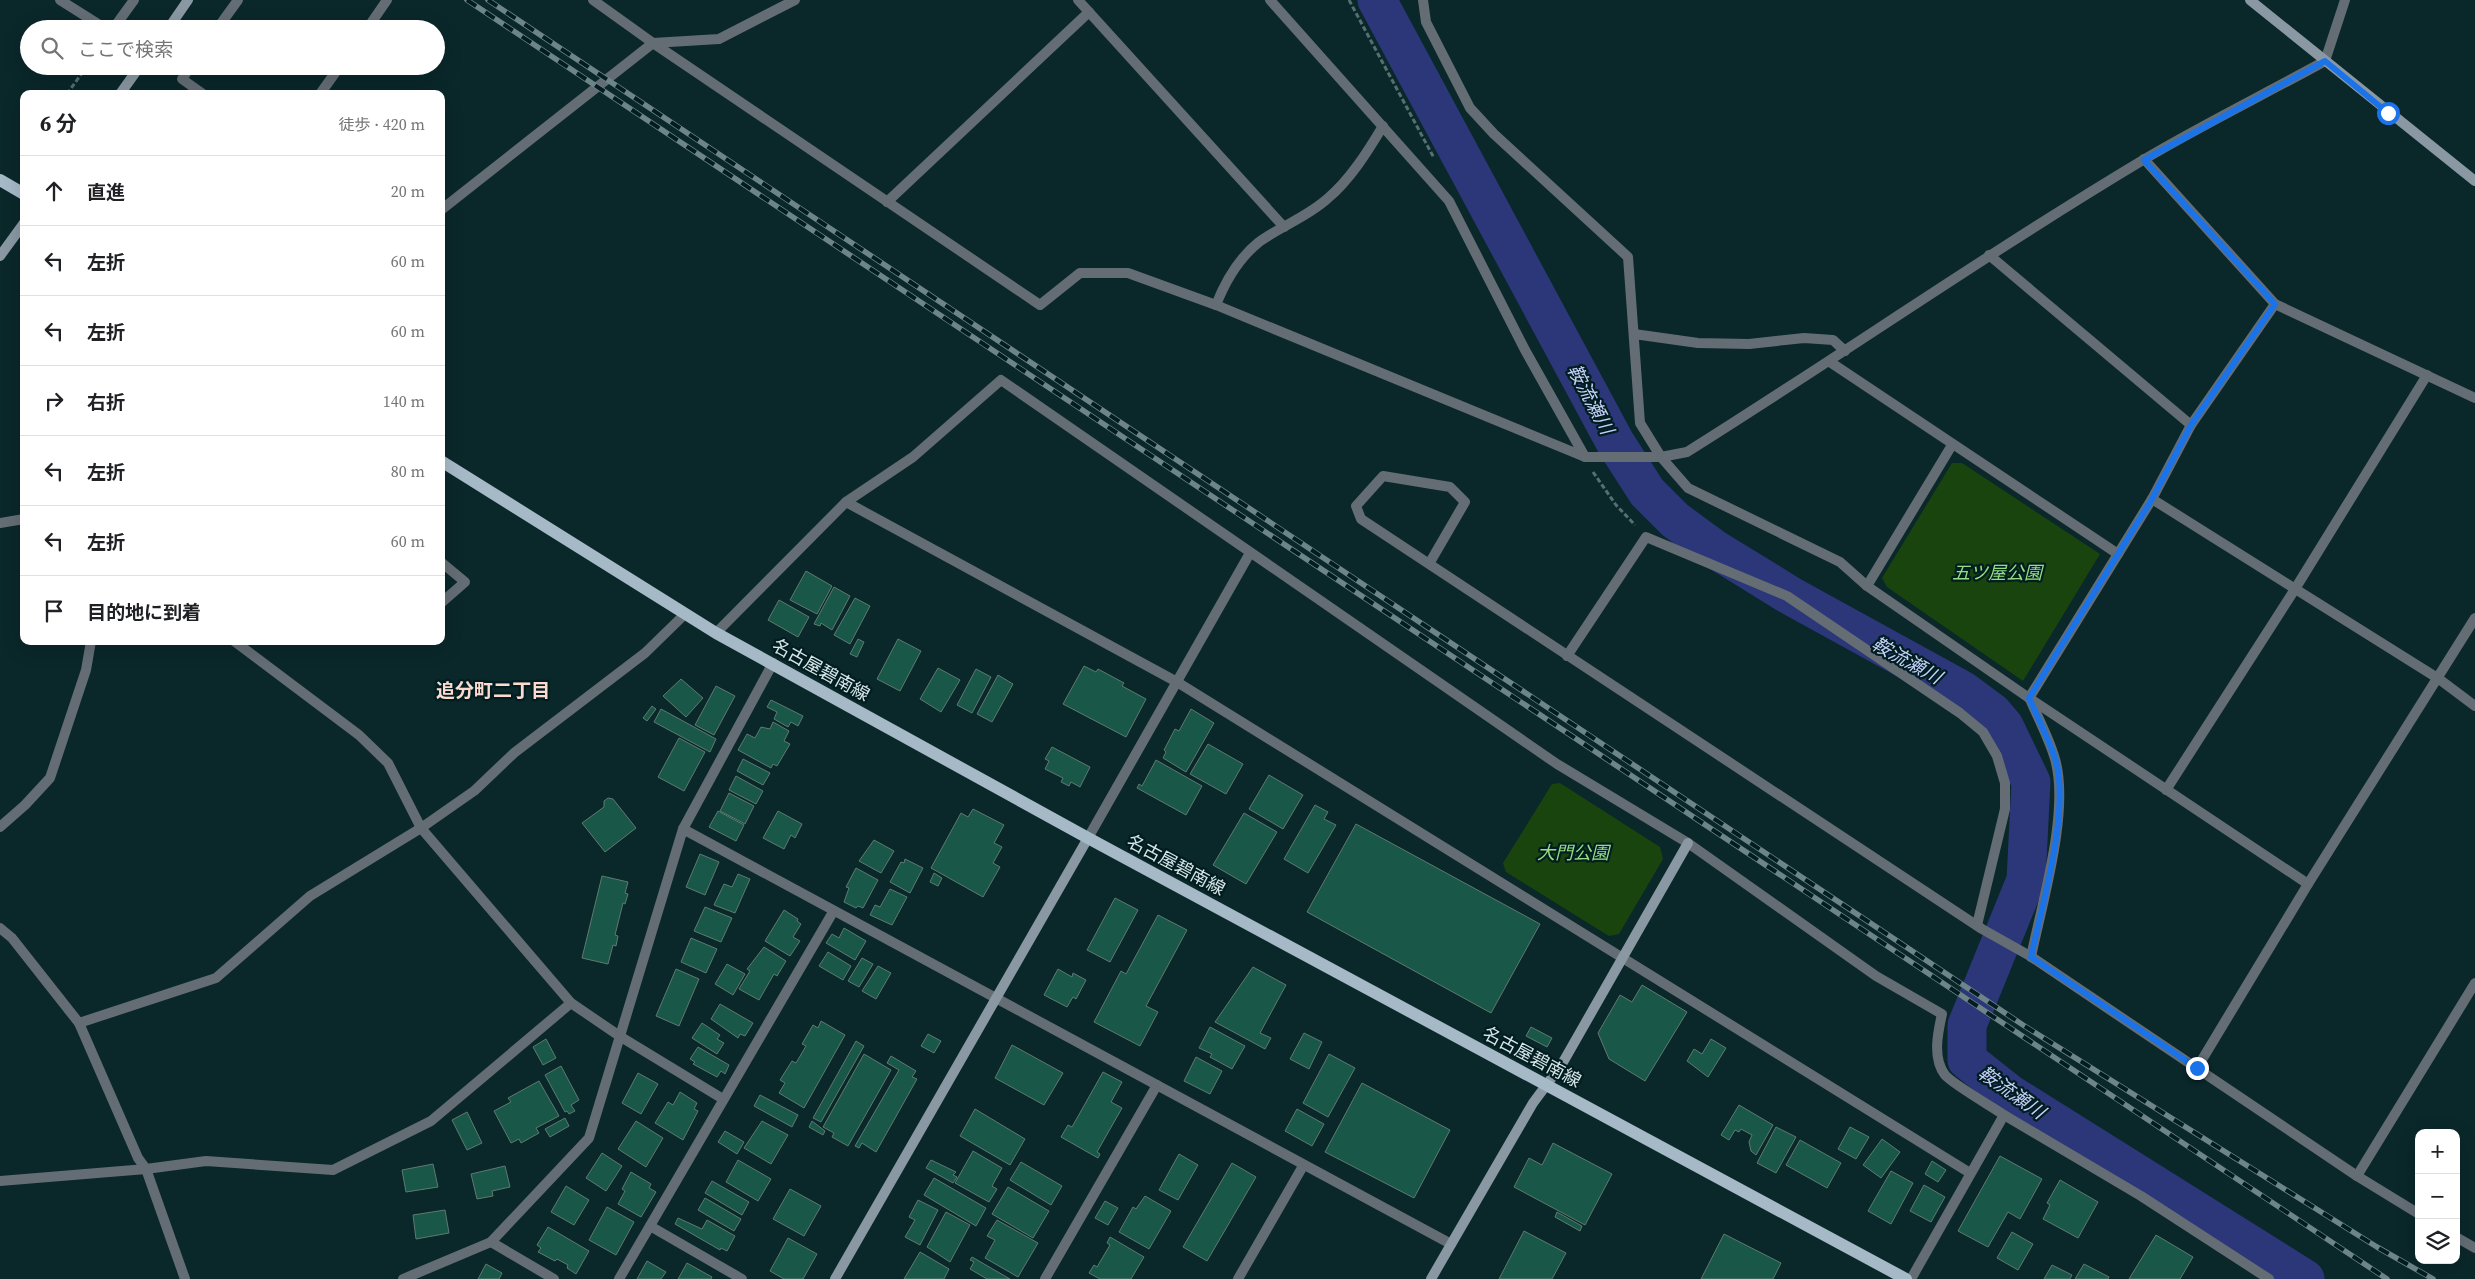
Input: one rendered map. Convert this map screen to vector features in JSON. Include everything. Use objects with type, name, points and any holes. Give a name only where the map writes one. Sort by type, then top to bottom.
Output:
[{"type":"main road","points":[[0,180],[20,192]]},
{"type":"main road","name":"名古屋碧南線","points":[[445,464],[684,615],[716,633],[1088,838],[1906,1279]]},
{"type":"street","points":[[60,0],[92,20]]},
{"type":"street","points":[[120,20],[134,0]]},
{"type":"street","points":[[174,20],[188,0]]},
{"type":"street","points":[[224,20],[238,0]]},
{"type":"street","points":[[373,20],[387,0]]},
{"type":"street","points":[[594,0],[653,43],[886,202],[1040,304],[1080,274],[1128,273],[1216,305],[1589,457],[1660,457],[1688,452],[1830,362],[1989,255],[2144,160],[2325,61],[2344,0]]},
{"type":"street","points":[[445,207],[653,43],[719,39],[795,0]]},
{"type":"street","points":[[1078,0],[1284,227]]},
{"type":"street","points":[[1270,0],[1449,201],[1525,350],[1589,457]]},
{"type":"street","points":[[1423,0],[1426,22],[1470,108],[1494,134],[1628,257],[1640,423],[1660,457],[1688,488],[1840,562],[1867,586],[2029,698],[2308,884]]},
{"type":"street","points":[[2250,0],[2475,181]]},
{"type":"street","points":[[886,202],[1089,12]]},
{"type":"street","points":[[123,90],[134,75]]},
{"type":"street","points":[[185,75],[182,79],[197,90]]},
{"type":"street","points":[[323,90],[334,75]]},
{"type":"street","points":[[1216,305],[1225,282],[1258,243],[1328,199],[1369,149],[1383,126]]},
{"type":"street","points":[[2144,160],[2275,304],[2475,398]]},
{"type":"street","points":[[0,256],[20,228]]},
{"type":"street","points":[[1989,255],[2191,425]]},
{"type":"street","points":[[2029,698],[2152,499],[2191,425],[2275,304]]},
{"type":"street","points":[[1634,334],[1698,343],[1749,344],[1804,338],[1833,340],[1845,351]]},
{"type":"street","points":[[1830,362],[2118,554]]},
{"type":"street","points":[[2166,790],[2295,589],[2427,375]]},
{"type":"street","points":[[716,633],[846,502],[913,457],[1001,380],[1557,764],[1688,843],[1876,976],[1942,1014],[1936,1038],[1939,1059],[1945,1074],[2004,1115],[2141,1196],[2269,1279]]},
{"type":"street","points":[[1867,586],[1952,445]]},
{"type":"street","points":[[1429,564],[1465,502],[1450,487],[1383,476],[1356,506],[1361,519],[1567,656],[1980,927],[2030,957],[2356,1176],[2415,1212]]},
{"type":"street","points":[[2152,499],[2439,678],[2475,706]]},
{"type":"street","points":[[846,502],[1177,682],[1970,1173]]},
{"type":"street","points":[[0,523],[20,520]]},
{"type":"street","points":[[1567,656],[1646,537],[1786,596],[1960,713],[1983,732],[1997,756],[2005,783],[2004,808],[1980,927]]},
{"type":"street","points":[[835,1279],[1250,553]]},
{"type":"street","points":[[445,565],[465,582],[445,600]]},
{"type":"street","points":[[79,1023],[216,978],[310,896],[421,828],[474,791],[514,753],[645,653],[684,615]]},
{"type":"street","points":[[2197,1068],[2308,884],[2475,618]]},
{"type":"street","points":[[0,828],[50,778],[86,670],[91,645]]},
{"type":"street","points":[[239,645],[359,735],[388,763],[421,828],[571,1003],[621,1037],[723,1099]]},
{"type":"street","points":[[403,1279],[491,1242],[589,1138],[683,829],[773,663]]},
{"type":"street","points":[[2029,698],[2055,759],[2060,806],[2055,844],[2030,957]]},
{"type":"street","points":[[683,829],[1303,1166],[1451,1244]]},
{"type":"street","points":[[1431,1279],[1532,1104],[1562,1064],[1688,843]]},
{"type":"street","points":[[619,1279],[833,912]]},
{"type":"street","points":[[0,928],[12,938],[79,1023],[138,1158],[146,1169],[185,1279]]},
{"type":"street","points":[[2356,1176],[2475,983]]},
{"type":"street","points":[[0,1181],[146,1169],[206,1161],[333,1170],[431,1121],[571,1003]]},
{"type":"street","points":[[1045,1279],[1157,1085]]},
{"type":"street","points":[[1911,1279],[2004,1115]]},
{"type":"street","points":[[1238,1279],[1303,1166]]},
{"type":"street","points":[[650,1226],[742,1279]]},
{"type":"street","points":[[2460,1239],[2475,1248]]},
{"type":"street","points":[[491,1242],[554,1279]]},
{"type":"path","points":[[1349,0],[1437,163],[1434,183]]},
{"type":"path","points":[[70,90],[81,75]]},
{"type":"path","points":[[1589,457],[1595,477],[1616,505],[1646,537]]},
{"type":"green space","name":"五ツ屋公園","points":[[1952,463],[1962,463],[2100,554],[2023,681],[1887,587],[1882,578]]},
{"type":"green space","name":"大門公園","points":[[1560,783],[1660,847],[1663,859],[1619,934],[1609,936],[1506,872],[1503,863],[1552,784]]},
{"type":"building","points":[[806,571],[832,586],[817,614],[790,600]]},
{"type":"building","points":[[834,587],[850,596],[832,630],[821,623],[820,626],[814,624]]},
{"type":"building","points":[[855,598],[870,606],[850,644],[834,635]]},
{"type":"building","points":[[779,600],[809,617],[798,637],[768,620]]},
{"type":"building","points":[[858,639],[864,642],[857,657],[850,654]]},
{"type":"building","points":[[898,639],[921,651],[900,691],[877,679]]},
{"type":"building","points":[[1084,666],[1096,672],[1098,669],[1124,683],[1122,686],[1146,699],[1126,737],[1063,704]]},
{"type":"building","points":[[938,668],[960,680],[941,712],[920,699]]},
{"type":"building","points":[[976,669],[991,677],[972,713],[957,705]]},
{"type":"building","points":[[998,675],[1013,684],[992,722],[977,714]]},
{"type":"building","points":[[681,679],[703,698],[686,717],[663,696]]},
{"type":"building","points":[[716,686],[735,696],[714,735],[695,725]]},
{"type":"building","points":[[771,700],[803,716],[798,726],[791,722],[788,727],[774,719],[777,712],[767,707]]},
{"type":"building","points":[[652,706],[656,709],[647,721],[643,718]]},
{"type":"building","points":[[661,709],[716,739],[710,752],[654,722]]},
{"type":"building","points":[[1191,709],[1214,723],[1186,772],[1163,758],[1166,752],[1164,750],[1175,729],[1179,731]]},
{"type":"building","points":[[773,722],[789,731],[784,741],[790,744],[777,766],[773,764],[771,768],[738,750],[747,734],[755,738],[761,727],[770,729]]},
{"type":"building","points":[[679,738],[705,752],[684,791],[658,777]]},
{"type":"building","points":[[1208,744],[1243,764],[1226,794],[1190,774]]},
{"type":"building","points":[[1052,747],[1090,767],[1080,787],[1071,782],[1069,786],[1061,782],[1063,778],[1045,769],[1049,761],[1045,759]]},
{"type":"building","points":[[743,759],[770,773],[763,785],[737,771]]},
{"type":"building","points":[[1156,760],[1202,786],[1186,815],[1137,788],[1139,784],[1142,786]]},
{"type":"building","points":[[1269,775],[1303,795],[1283,829],[1249,809]]},
{"type":"building","points":[[736,776],[763,791],[756,804],[729,790]]},
{"type":"building","points":[[729,793],[754,806],[745,824],[720,811]]},
{"type":"building","points":[[608,798],[613,799],[636,828],[605,852],[582,823],[604,807],[604,801]]},
{"type":"building","points":[[1315,805],[1328,812],[1324,819],[1336,825],[1308,873],[1284,859]]},
{"type":"building","points":[[973,809],[1004,825],[994,843],[1002,847],[993,863],[1000,867],[983,897],[931,868],[961,813],[968,817]]},
{"type":"building","points":[[718,811],[744,825],[736,841],[709,827]]},
{"type":"building","points":[[778,811],[802,824],[795,838],[791,835],[784,849],[763,838]]},
{"type":"building","points":[[1244,813],[1277,832],[1246,884],[1213,865]]},
{"type":"building","points":[[1356,824],[1540,924],[1491,1013],[1307,912]]},
{"type":"building","points":[[874,840],[894,851],[881,873],[859,861]]},
{"type":"building","points":[[700,854],[719,862],[705,895],[686,887]]},
{"type":"building","points":[[905,859],[923,868],[910,893],[890,882],[901,862],[904,863]]},
{"type":"building","points":[[856,868],[878,880],[863,908],[858,906],[856,908],[844,902],[849,888],[846,887]]},
{"type":"building","points":[[934,873],[942,878],[938,886],[930,882]]},
{"type":"building","points":[[738,874],[750,879],[735,913],[714,905],[724,884],[732,887]]},
{"type":"building","points":[[602,876],[628,882],[625,893],[628,894],[625,904],[623,903],[615,935],[618,936],[616,946],[613,945],[608,964],[582,958]]},
{"type":"building","points":[[890,889],[907,897],[892,925],[870,915],[875,905],[880,907]]},
{"type":"building","points":[[1115,898],[1138,910],[1110,962],[1087,950]]},
{"type":"building","points":[[705,907],[732,918],[721,942],[694,931]]},
{"type":"building","points":[[784,910],[798,919],[797,921],[801,924],[793,937],[800,941],[790,956],[765,941]]},
{"type":"building","points":[[1158,915],[1187,930],[1146,1006],[1158,1012],[1140,1046],[1094,1022],[1121,971],[1126,974]]},
{"type":"building","points":[[844,928],[866,941],[855,960],[826,943],[832,934],[839,938]]},
{"type":"building","points":[[691,938],[717,949],[706,973],[681,962]]},
{"type":"building","points":[[764,947],[786,961],[777,976],[774,974],[759,1000],[739,989],[750,971],[747,969]]},
{"type":"building","points":[[828,952],[851,966],[843,980],[819,966]]},
{"type":"building","points":[[862,958],[873,964],[859,987],[848,981]]},
{"type":"building","points":[[727,964],[745,974],[733,995],[715,984]]},
{"type":"building","points":[[878,966],[891,973],[876,999],[862,991]]},
{"type":"building","points":[[1253,967],[1286,985],[1260,1033],[1271,1038],[1265,1049],[1215,1022]]},
{"type":"building","points":[[676,969],[699,979],[679,1026],[656,1016]]},
{"type":"building","points":[[1058,969],[1072,977],[1073,973],[1086,980],[1076,999],[1073,997],[1067,1007],[1044,995]]},
{"type":"building","points":[[1642,985],[1687,1012],[1645,1081],[1609,1059],[1598,1033],[1620,995],[1632,1002]]},
{"type":"building","points":[[720,1004],[753,1023],[745,1036],[740,1034],[738,1038],[711,1019]]},
{"type":"building","points":[[821,1021],[845,1035],[804,1108],[779,1093],[785,1083],[780,1080],[792,1061],[796,1063],[806,1046],[802,1044],[813,1025],[818,1028]]},
{"type":"building","points":[[702,1023],[720,1035],[717,1039],[724,1043],[717,1054],[692,1038]]},
{"type":"building","points":[[1210,1027],[1245,1046],[1232,1069],[1210,1057],[1212,1054],[1199,1048]]},
{"type":"building","points":[[1531,1027],[1552,1038],[1547,1047],[1526,1036]]},
{"type":"building","points":[[1304,1033],[1322,1042],[1309,1069],[1290,1059]]},
{"type":"building","points":[[928,1034],[941,1041],[934,1053],[921,1046]]},
{"type":"building","points":[[546,1039],[556,1058],[543,1065],[533,1047]]},
{"type":"building","points":[[1711,1039],[1726,1048],[1708,1077],[1687,1061],[1694,1049],[1702,1054]]},
{"type":"building","points":[[856,1041],[864,1046],[821,1122],[813,1118]]},
{"type":"building","points":[[1012,1045],[1063,1073],[1044,1105],[995,1078]]},
{"type":"building","points":[[698,1047],[729,1065],[725,1074],[721,1071],[717,1077],[693,1064],[695,1062],[690,1059]]},
{"type":"building","points":[[864,1054],[891,1070],[848,1146],[832,1137],[834,1133],[823,1127]]},
{"type":"building","points":[[1329,1054],[1355,1068],[1328,1117],[1303,1103]]},
{"type":"building","points":[[891,1056],[916,1071],[912,1077],[917,1079],[876,1152],[862,1143],[859,1148],[855,1146],[899,1070],[887,1063]]},
{"type":"building","points":[[1196,1057],[1222,1071],[1210,1094],[1184,1081]]},
{"type":"building","points":[[561,1066],[579,1100],[571,1105],[575,1111],[569,1114],[567,1111],[565,1112],[545,1075]]},
{"type":"building","points":[[1103,1072],[1122,1082],[1111,1102],[1122,1108],[1097,1152],[1100,1154],[1098,1158],[1061,1137],[1068,1125],[1072,1127]]},
{"type":"building","points":[[638,1073],[658,1084],[641,1114],[622,1103]]},
{"type":"building","points":[[539,1081],[559,1116],[536,1128],[539,1133],[521,1143],[519,1139],[511,1143],[494,1111],[511,1102],[508,1098]]},
{"type":"building","points":[[1362,1083],[1450,1130],[1414,1198],[1325,1152]]},
{"type":"building","points":[[680,1092],[697,1103],[694,1109],[698,1111],[683,1140],[655,1123],[668,1102],[673,1105]]},
{"type":"building","points":[[760,1095],[798,1115],[792,1127],[754,1106]]},
{"type":"building","points":[[1739,1105],[1773,1125],[1756,1155],[1751,1151],[1749,1142],[1752,1135],[1741,1129],[1739,1132],[1735,1130],[1729,1140],[1721,1135]]},
{"type":"building","points":[[975,1109],[1025,1139],[1010,1165],[960,1136]]},
{"type":"building","points":[[1297,1109],[1324,1124],[1312,1146],[1285,1131]]},
{"type":"building","points":[[467,1112],[482,1143],[467,1150],[452,1120]]},
{"type":"building","points":[[565,1118],[569,1126],[550,1137],[545,1129]]},
{"type":"building","points":[[636,1121],[663,1138],[646,1167],[618,1149]]},
{"type":"building","points":[[762,1121],[788,1135],[771,1164],[744,1148]]},
{"type":"building","points":[[812,1121],[825,1131],[823,1135],[809,1127]]},
{"type":"building","points":[[1776,1127],[1796,1137],[1776,1173],[1757,1163]]},
{"type":"building","points":[[1850,1127],[1869,1137],[1856,1159],[1838,1149]]},
{"type":"building","points":[[725,1131],[744,1142],[737,1154],[718,1142]]},
{"type":"building","points":[[1882,1139],[1900,1152],[1881,1178],[1863,1165]]},
{"type":"building","points":[[1800,1140],[1841,1163],[1827,1188],[1786,1165]]},
{"type":"building","points":[[1553,1143],[1612,1174],[1585,1225],[1514,1187],[1529,1158],[1542,1165]]},
{"type":"building","points":[[973,1151],[1002,1168],[992,1186],[997,1189],[989,1202],[955,1183]]},
{"type":"building","points":[[602,1153],[622,1166],[606,1191],[586,1178]]},
{"type":"building","points":[[1179,1154],[1198,1165],[1178,1200],[1159,1190]]},
{"type":"building","points":[[2000,1156],[2042,1179],[2020,1219],[2008,1212],[1988,1247],[1958,1231]]},
{"type":"building","points":[[738,1160],[771,1179],[758,1201],[726,1182]]},
{"type":"building","points":[[931,1160],[956,1172],[953,1175],[957,1177],[953,1183],[926,1168]]},
{"type":"building","points":[[1932,1161],[1946,1170],[1938,1182],[1925,1174]]},
{"type":"building","points":[[1021,1162],[1062,1186],[1051,1205],[1010,1180]]},
{"type":"building","points":[[1232,1163],[1256,1177],[1207,1261],[1183,1247]]},
{"type":"building","points":[[433,1164],[438,1187],[406,1192],[402,1170]]},
{"type":"building","points":[[505,1166],[510,1187],[492,1191],[493,1196],[477,1199],[471,1174]]},
{"type":"building","points":[[1891,1171],[1913,1183],[1891,1224],[1868,1211]]},
{"type":"building","points":[[631,1172],[651,1184],[649,1188],[656,1192],[641,1217],[618,1204],[625,1191],[622,1189]]},
{"type":"building","points":[[934,1178],[986,1208],[976,1226],[924,1195]]},
{"type":"building","points":[[2060,1180],[2098,1202],[2078,1238],[2043,1219],[2050,1205],[2047,1203]]},
{"type":"building","points":[[712,1181],[749,1202],[742,1215],[705,1193]]},
{"type":"building","points":[[1924,1185],[1945,1197],[1931,1222],[1910,1211]]},
{"type":"building","points":[[566,1186],[589,1200],[574,1225],[551,1212]]},
{"type":"building","points":[[1008,1187],[1049,1211],[1033,1238],[992,1214]]},
{"type":"building","points":[[790,1189],[821,1206],[804,1236],[773,1219]]},
{"type":"building","points":[[1145,1196],[1171,1211],[1149,1249],[1119,1232],[1133,1207],[1136,1209]]},
{"type":"building","points":[[705,1198],[741,1219],[734,1231],[698,1210]]},
{"type":"building","points":[[918,1200],[938,1210],[920,1245],[905,1237],[915,1220],[909,1217]]},
{"type":"building","points":[[1105,1201],[1118,1208],[1108,1225],[1095,1218]]},
{"type":"building","points":[[607,1207],[634,1222],[616,1255],[589,1240]]},
{"type":"building","points":[[445,1210],[449,1233],[416,1239],[413,1215]]},
{"type":"building","points":[[946,1212],[970,1225],[950,1262],[927,1247]]},
{"type":"building","points":[[1557,1212],[1582,1226],[1580,1231],[1555,1217]]},
{"type":"building","points":[[678,1218],[702,1229],[707,1220],[735,1236],[727,1251],[721,1248],[720,1250],[675,1224]]},
{"type":"building","points":[[997,1220],[1038,1243],[1018,1277],[985,1258],[995,1240],[987,1236]]},
{"type":"building","points":[[548,1227],[589,1251],[576,1274],[567,1268],[568,1265],[538,1252],[541,1248],[537,1245]]},
{"type":"building","points":[[1524,1231],[1566,1253],[1552,1279],[1499,1279]]},
{"type":"building","points":[[2012,1232],[2033,1244],[2018,1270],[1997,1258]]},
{"type":"building","points":[[1724,1234],[1781,1263],[1773,1279],[1701,1279]]},
{"type":"building","points":[[2156,1235],[2193,1257],[2180,1279],[2129,1279]]},
{"type":"building","points":[[1110,1237],[1144,1257],[1131,1279],[1100,1279],[1089,1273],[1094,1265],[1097,1267],[1110,1245],[1107,1243]]},
{"type":"building","points":[[788,1238],[817,1254],[803,1279],[784,1279],[770,1271]]},
{"type":"building","points":[[920,1252],[949,1269],[944,1279],[904,1279]]},
{"type":"building","points":[[972,1257],[1010,1279],[987,1279],[970,1269],[974,1262],[970,1260]]},
{"type":"building","points":[[647,1261],[666,1272],[661,1279],[637,1279]]},
{"type":"building","points":[[687,1263],[712,1277],[711,1279],[678,1279]]},
{"type":"building","points":[[486,1264],[502,1273],[499,1279],[478,1279]]},
{"type":"building","points":[[2084,1264],[2109,1277],[2108,1279],[2075,1279]]},
{"type":"building","points":[[2052,1265],[2072,1275],[2070,1279],[2044,1279]]},
{"type":"waterway","name":"鞍流瀬川","points":[[1377,0],[1615,442],[1647,492],[1675,520],[1713,548],[1791,596],[1962,690],[1993,713],[2004,726],[2031,782],[2026,880],[1967,1025],[1967,1060],[2010,1094],[2305,1279]]},
{"type":"railway","points":[[467,0],[2387,1279]]},
{"type":"railway","points":[[488,0],[2023,1025],[2377,1247],[2433,1279]]},
{"type":"district","name":"追分町二丁目","points":[[493,690]]},
{"type":"route","points":[[2197,1068],[2031,957],[2055,844],[2060,806],[2055,759],[2029,698],[2152,499],[2191,425],[2275,304],[2254,278],[2144,160],[2325,61],[2388,113]]}]
